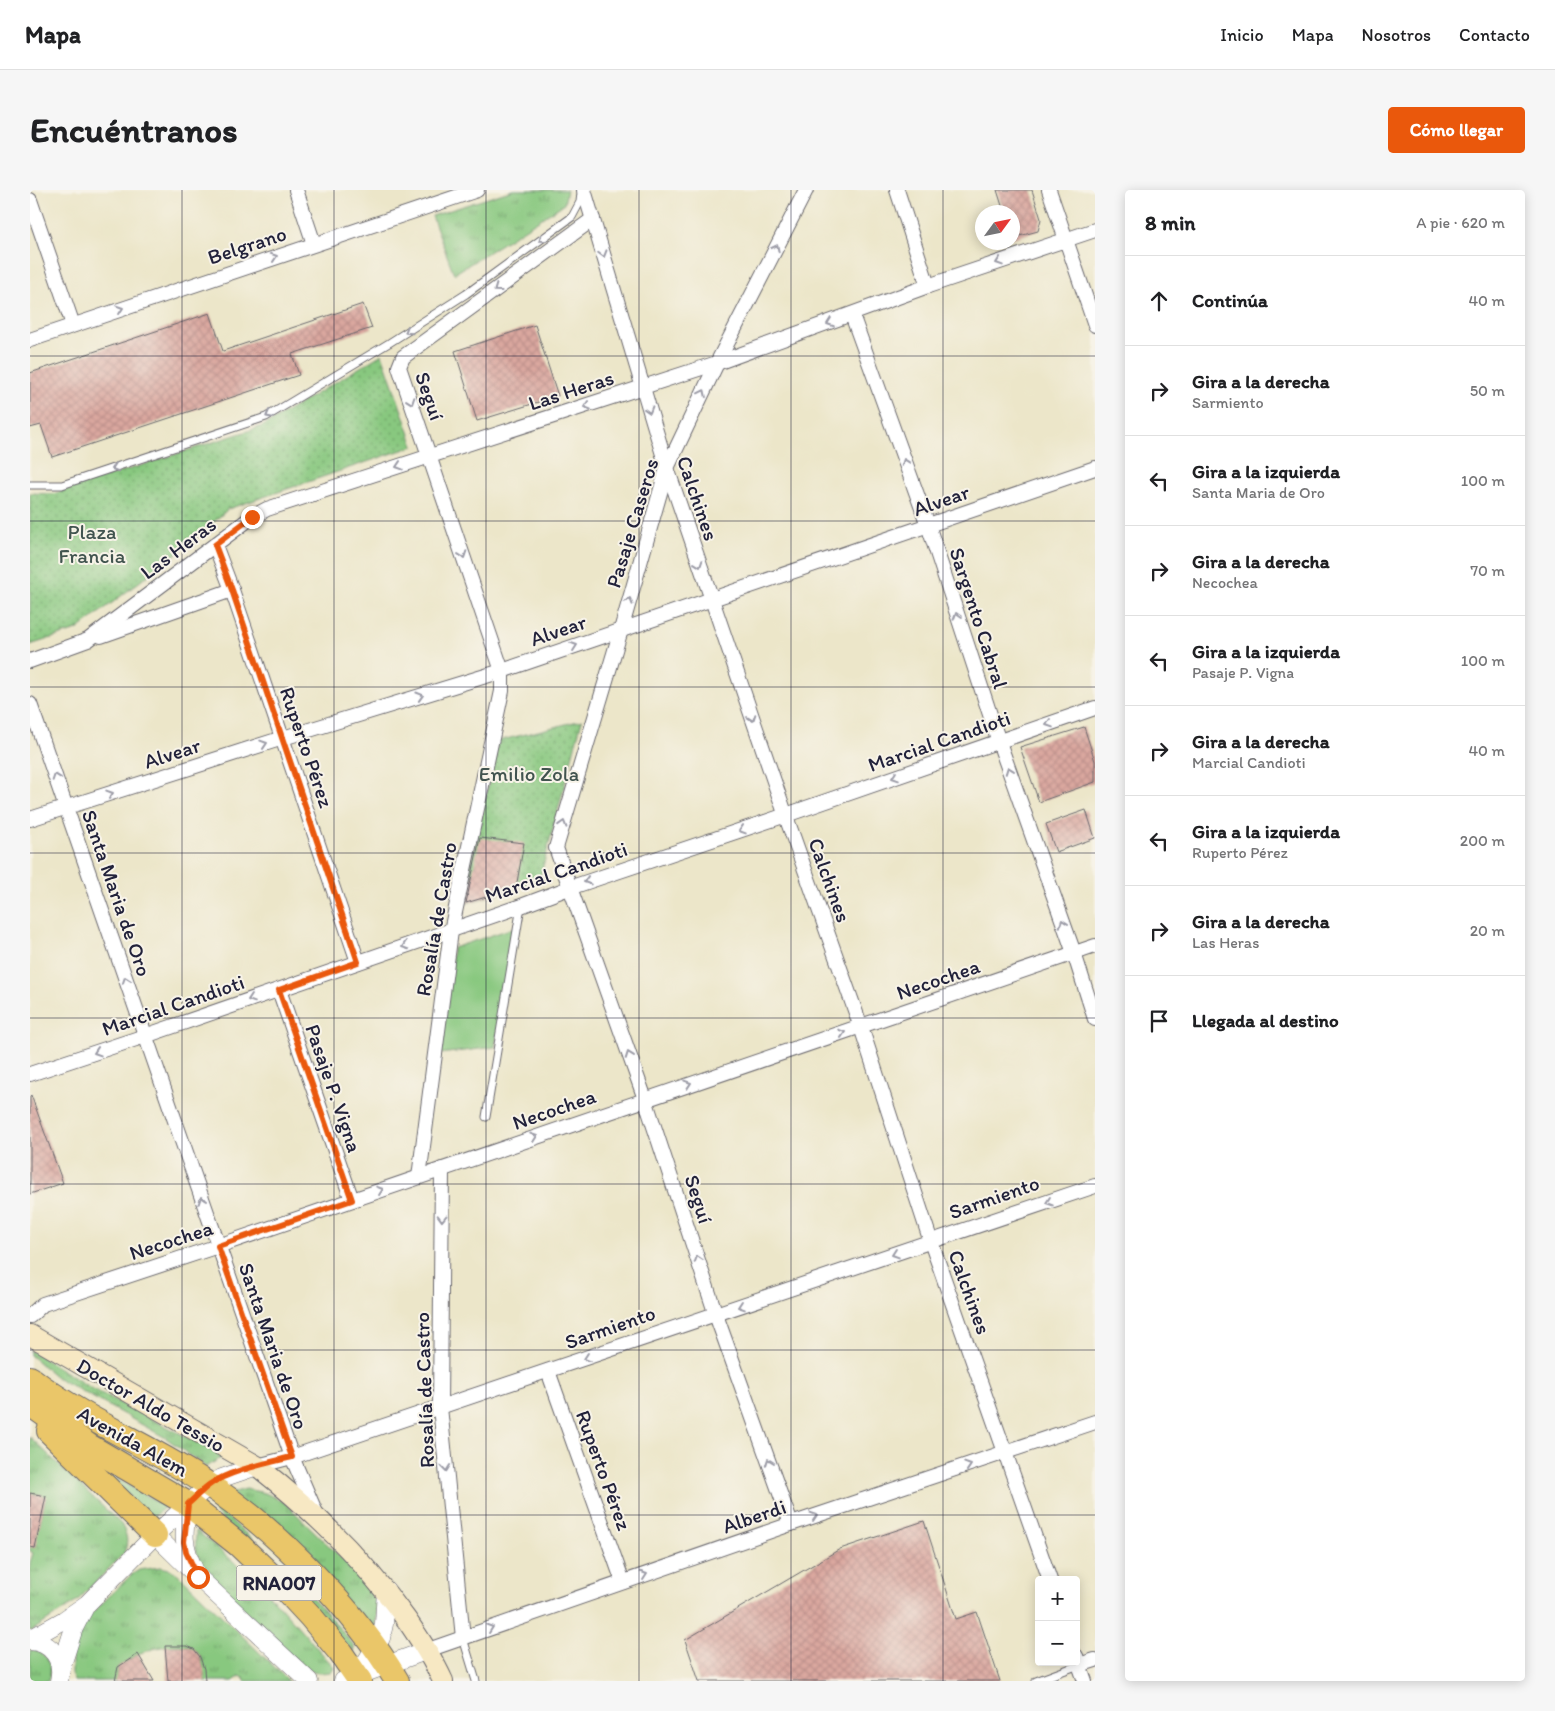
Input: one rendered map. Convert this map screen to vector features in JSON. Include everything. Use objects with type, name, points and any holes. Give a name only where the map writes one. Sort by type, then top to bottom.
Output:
[{"type":"highway","name":"Avenida Alem","points":[[30,1378],[81,1413],[209,1485],[233,1502],[294,1555],[344,1610],[387,1665]]},
{"type":"highway","name":"Avenida Alem","points":[[30,1404],[89,1446],[188,1504],[239,1545],[285,1588],[311,1617],[353,1679]]},
{"type":"highway","points":[[30,1412],[155,1535]]},
{"type":"main road","name":"Doctor Aldo Tessio","points":[[30,1335],[257,1466],[344,1542],[386,1590],[428,1650],[443,1681]]},
{"type":"street","points":[[296,190],[314,244]]},
{"type":"street","name":"Belgrano","points":[[30,340],[477,190]]},
{"type":"street","name":"Calchines","points":[[583,190],[667,468],[861,1027],[931,1242],[1049,1576]]},
{"type":"street","name":"Pasaje Caseros","points":[[569,888],[556,848],[667,468],[717,363],[806,190]]},
{"type":"street","points":[[897,190],[928,286]]},
{"type":"street","points":[[1049,190],[1095,326]]},
{"type":"street","points":[[30,200],[73,325]]},
{"type":"street","name":"Seguí","points":[[502,671],[399,367],[403,357],[593,219]]},
{"type":"street","name":"Las Heras","points":[[88,640],[252,517],[268,509],[717,363],[928,286],[1095,230]]},
{"type":"street","name":"Sargento Cabral","points":[[852,315],[928,525],[999,742],[1074,953],[1095,1020]]},
{"type":"street","name":"Alvear","points":[[30,820],[283,738],[502,671],[1095,468]]},
{"type":"street","name":"Ruperto Pérez","points":[[215,545],[283,738],[358,962]]},
{"type":"street","name":"Las Heras","points":[[30,661],[232,590]]},
{"type":"street","name":"Rosalía de Castro","points":[[419,1176],[451,931],[502,691],[502,671]]},
{"type":"street","name":"Santa Maria de Oro","points":[[30,704],[292,1457],[318,1518]]},
{"type":"street","name":"Marcial Candioti","points":[[30,1074],[451,931],[569,888],[1095,708]]},
{"type":"street","name":"Seguí","points":[[569,888],[645,1098],[716,1314],[791,1524]]},
{"type":"street","name":"Necochea","points":[[30,1316],[43,1304],[1095,946]]},
{"type":"street","name":"Pasaje P. Vigna","points":[[279,990],[352,1200]]},
{"type":"street","name":"Rosalía de Castro","points":[[442,1169],[440,1407],[463,1638]]},
{"type":"street","name":"Sarmiento","points":[[87,1604],[188,1504],[209,1485],[222,1478],[292,1457],[1095,1186]]},
{"type":"street","name":"Ruperto Pérez","points":[[548,1371],[623,1582]]},
{"type":"street","name":"Alberdi","points":[[428,1650],[791,1524],[1095,1422]]},
{"type":"street","points":[[188,1504],[184,1542],[186,1552],[198,1577]]},
{"type":"street","points":[[155,1535],[310,1681]]},
{"type":"street","points":[[386,1590],[384,1624],[381,1638],[387,1665]]},
{"type":"street","points":[[30,1640],[87,1604]]},
{"type":"street","points":[[61,1676],[74,1628],[87,1604]]},
{"type":"street","points":[[30,1640],[46,1645],[53,1651],[57,1657],[61,1676]]},
{"type":"street","points":[[353,1679],[428,1650]]},
{"type":"street","points":[[1080,1661],[1095,1660]]},
{"type":"street","points":[[1080,1666],[1085,1681]]},
{"type":"lane","points":[[30,485],[62,486],[266,417],[389,344],[474,288],[572,217],[580,202],[583,190]]},
{"type":"lane","points":[[486,1117],[521,906]]},
{"type":"lane","points":[[463,1638],[476,1681]]},
{"type":"lane","points":[[1036,1681],[1068,1666]]},
{"type":"green space","points":[[513,190],[567,190],[564,204],[454,274],[432,216]]},
{"type":"green space","name":"Plaza Francia","points":[[382,354],[414,446],[228,509],[195,539],[77,630],[30,645],[30,493],[53,494],[263,426]]},
{"type":"green space","name":"Emilio Zola","points":[[582,720],[539,881],[461,905],[498,741]]},
{"type":"green space","points":[[516,927],[495,1047],[440,1054],[453,948]]},
{"type":"green space","points":[[30,1350],[91,1388],[224,1456],[206,1467],[166,1438],[56,1377],[30,1355]]},
{"type":"green space","points":[[30,1437],[121,1524],[127,1541],[124,1553],[76,1602],[30,1632],[30,1563],[33,1553],[30,1551],[30,1530],[38,1532],[46,1496],[30,1493]]},
{"type":"green space","points":[[114,1477],[165,1507],[151,1519],[110,1479]]},
{"type":"green space","points":[[246,1489],[265,1493],[284,1502],[359,1575],[374,1594],[377,1617],[372,1635],[231,1493]]},
{"type":"green space","points":[[210,1507],[215,1507],[233,1522],[300,1585],[347,1637],[354,1646],[354,1652]]},
{"type":"green space","points":[[196,1530],[240,1567],[277,1603],[334,1667],[331,1672],[320,1673],[303,1668],[209,1575],[197,1554]]},
{"type":"green space","points":[[160,1567],[170,1569],[178,1574],[289,1681],[246,1681],[241,1676],[233,1681],[204,1681],[201,1659],[197,1652],[189,1646],[175,1645],[138,1654],[118,1667],[116,1681],[74,1681],[72,1676],[72,1654],[88,1617],[131,1575],[139,1570]]},
{"type":"green space","points":[[30,1650],[41,1653],[48,1660],[50,1675],[48,1681],[30,1681]]},
{"type":"building","points":[[997,190],[1032,190],[1041,219],[1038,231],[1020,236],[1020,205],[1002,205]]},
{"type":"building","points":[[363,304],[372,328],[292,354],[299,375],[52,457],[41,425],[30,428],[30,373],[210,313],[223,351]]},
{"type":"building","points":[[535,325],[558,396],[477,421],[455,351]]},
{"type":"building","points":[[1084,727],[1095,761],[1095,782],[1039,802],[1020,747]]},
{"type":"building","points":[[1086,810],[1095,838],[1056,852],[1046,824]]},
{"type":"building","points":[[480,838],[524,843],[516,888],[466,903]]},
{"type":"building","points":[[30,1096],[63,1183],[30,1194]]},
{"type":"building","points":[[30,1493],[46,1496],[35,1548],[30,1547]]},
{"type":"building","points":[[924,1521],[956,1619],[977,1612],[1000,1681],[699,1681],[685,1640],[840,1549]]},
{"type":"building","points":[[165,1646],[187,1646],[194,1649],[200,1657],[205,1681],[168,1681]]},
{"type":"building","points":[[138,1654],[154,1681],[115,1681],[118,1667]]},
{"type":"route","points":[[198,1577],[186,1552],[184,1542],[188,1504],[209,1485],[222,1478],[292,1457],[218,1246],[352,1200],[279,990],[358,962],[283,738],[215,545],[252,517]]}]
